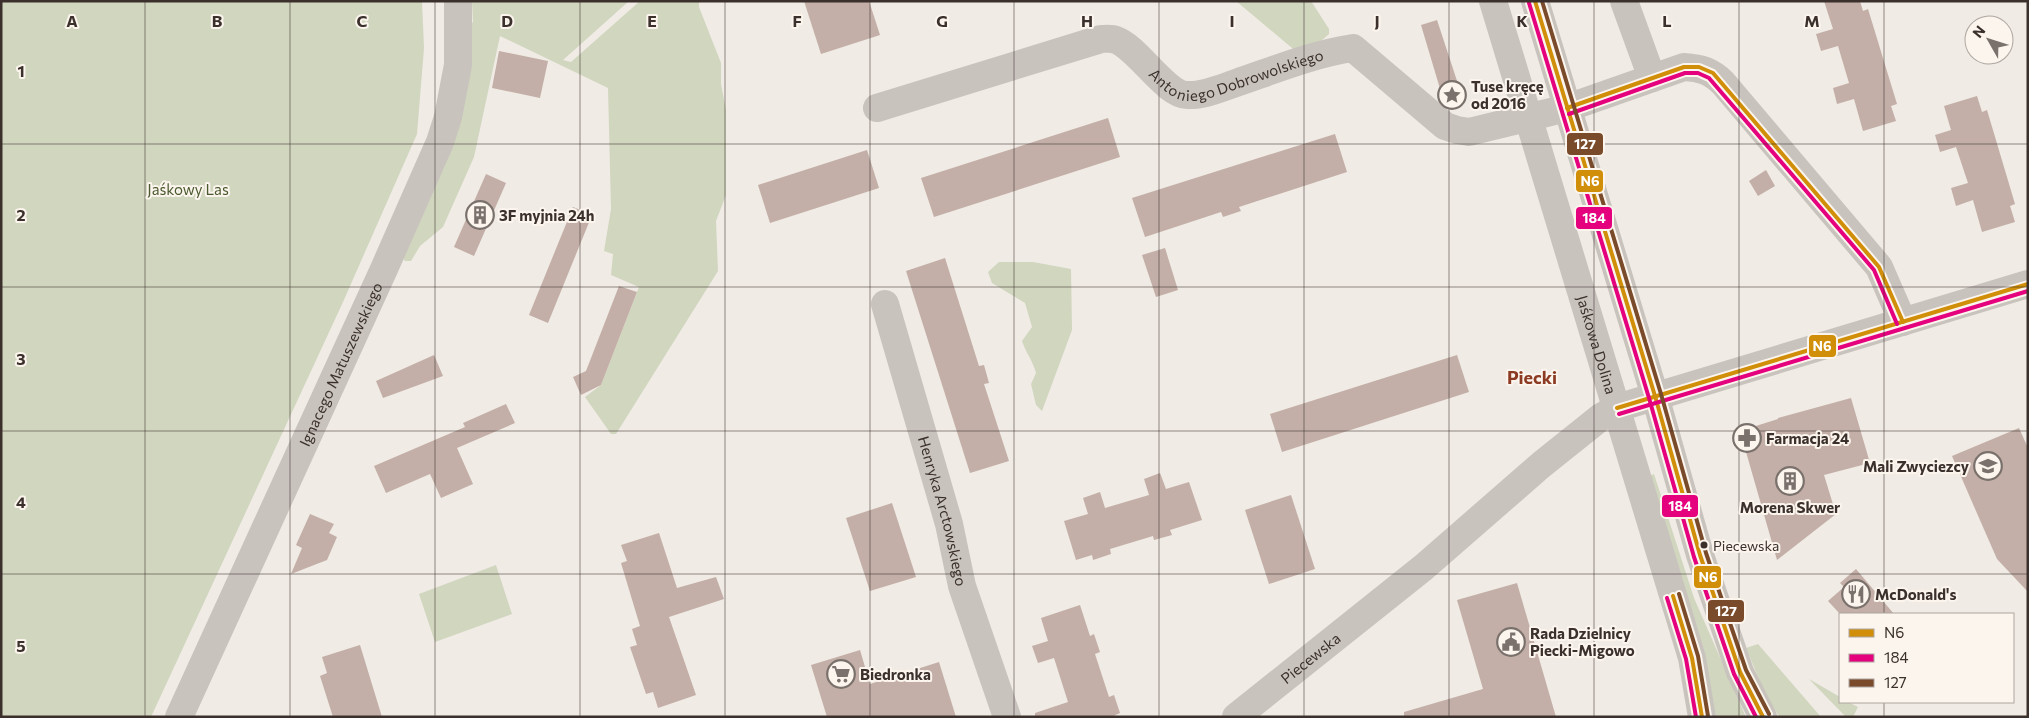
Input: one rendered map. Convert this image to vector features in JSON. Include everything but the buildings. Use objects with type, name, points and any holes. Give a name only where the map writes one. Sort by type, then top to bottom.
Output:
[{"type":"street","name":"Ignacego Matuszewskiego","points":[[179,717],[380,278],[440,142],[448,117],[458,65],[458,1]]},
{"type":"street","name":"Jaśkowa Dolina","points":[[1493,1],[1692,658],[1702,717]]},
{"type":"street","points":[[1535,1],[1655,396],[1700,555],[1740,672],[1763,717]]},
{"type":"street","points":[[1624,1],[1652,78]]},
{"type":"street","name":"Antoniego Dobrowolskiego","points":[[877,108],[1101,39],[1114,39],[1126,45],[1179,94],[1188,96],[1209,91],[1328,51],[1353,48],[1445,126],[1468,132],[1528,118]]},
{"type":"street","points":[[1528,118],[1567,108],[1684,67],[1699,67],[1713,73],[1879,267],[1903,322]]},
{"type":"street","name":"Piecewska","points":[[1236,717],[1424,567],[1541,465],[1601,417],[1617,408],[2028,284]]},
{"type":"street","name":"Henryka Arctowskiego","points":[[885,304],[949,524],[962,586],[1007,717]]},
{"type":"green space","name":"Jaśkowy Las","points":[[1,1],[422,1],[424,48],[417,134],[343,302],[151,717],[1,717]]},
{"type":"green space","points":[[472,1],[629,1],[563,60],[571,62],[640,1],[699,1],[699,7],[721,63],[721,84],[726,110],[726,195],[716,221],[718,271],[616,434],[611,434],[585,397],[601,385],[639,287],[611,275],[613,254],[604,251],[611,209],[608,88],[500,36],[474,157],[443,227],[420,246],[411,261],[405,261],[403,258],[470,24],[473,22]]},
{"type":"green space","points":[[1236,1],[1311,1],[1329,29],[1329,34],[1321,41],[1298,53]]},
{"type":"green space","points":[[999,262],[1033,262],[1071,269],[1072,330],[1042,411],[1036,405],[1031,384],[1036,373],[1022,341],[1032,327],[1025,303],[992,283],[988,272]]},
{"type":"green space","points":[[1654,474],[1694,598],[1746,717],[1716,717],[1704,650],[1649,476]]},
{"type":"green space","points":[[496,565],[512,614],[435,642],[419,594]]},
{"type":"green space","points":[[1758,644],[1821,717],[1779,717],[1763,689],[1746,648]]},
{"type":"green space","points":[[1809,679],[1839,696],[1839,703],[1850,703],[1858,707],[1853,717],[1846,717]]},
{"type":"transit line","name":"N6","points":[[1535,1],[1655,396],[1700,555],[1740,672],[1763,717]]},
{"type":"transit line","name":"127","points":[[1542,1],[1661,394],[1706,553],[1746,670],[1769,714]]},
{"type":"transit line","name":"184","points":[[1529,3],[1649,398],[1694,557],[1734,674],[1756,717]]},
{"type":"transit line","name":"N6","points":[[1567,108],[1684,67],[1699,67],[1713,73],[1879,267],[1903,322]]},
{"type":"transit line","name":"184","points":[[1569,114],[1685,73],[1698,73],[1709,78],[1874,270],[1897,324]]},
{"type":"transit line","name":"N6","points":[[1617,408],[2028,284]]},
{"type":"transit line","name":"184","points":[[1619,414],[2028,291]]},
{"type":"transit line","name":"127","points":[[1679,594],[1698,656],[1708,716]]},
{"type":"transit line","name":"N6","points":[[1673,596],[1692,658],[1702,717]]},
{"type":"transit line","name":"184","points":[[1667,598],[1686,659],[1696,717]]},
{"type":"place","name":"Tuse kręcę od 2016","points":[[1452,95]]},
{"type":"place","name":"3F myjnia 24h","points":[[480,215]]},
{"type":"place","name":"Farmacja 24","points":[[1747,438]]},
{"type":"place","name":"Mali Zwyciezcy","points":[[1988,466]]},
{"type":"place","name":"Morena Skwer","points":[[1790,481]]},
{"type":"place","name":"Piecewska","points":[[1704,545]]},
{"type":"place","name":"McDonald's","points":[[1856,594]]},
{"type":"place","name":"Rada Dzielnicy Piecki-Migowo","points":[[1511,642]]},
{"type":"place","name":"Biedronka","points":[[841,674]]},
{"type":"district","name":"Piecki","points":[[1532,377]]}]
